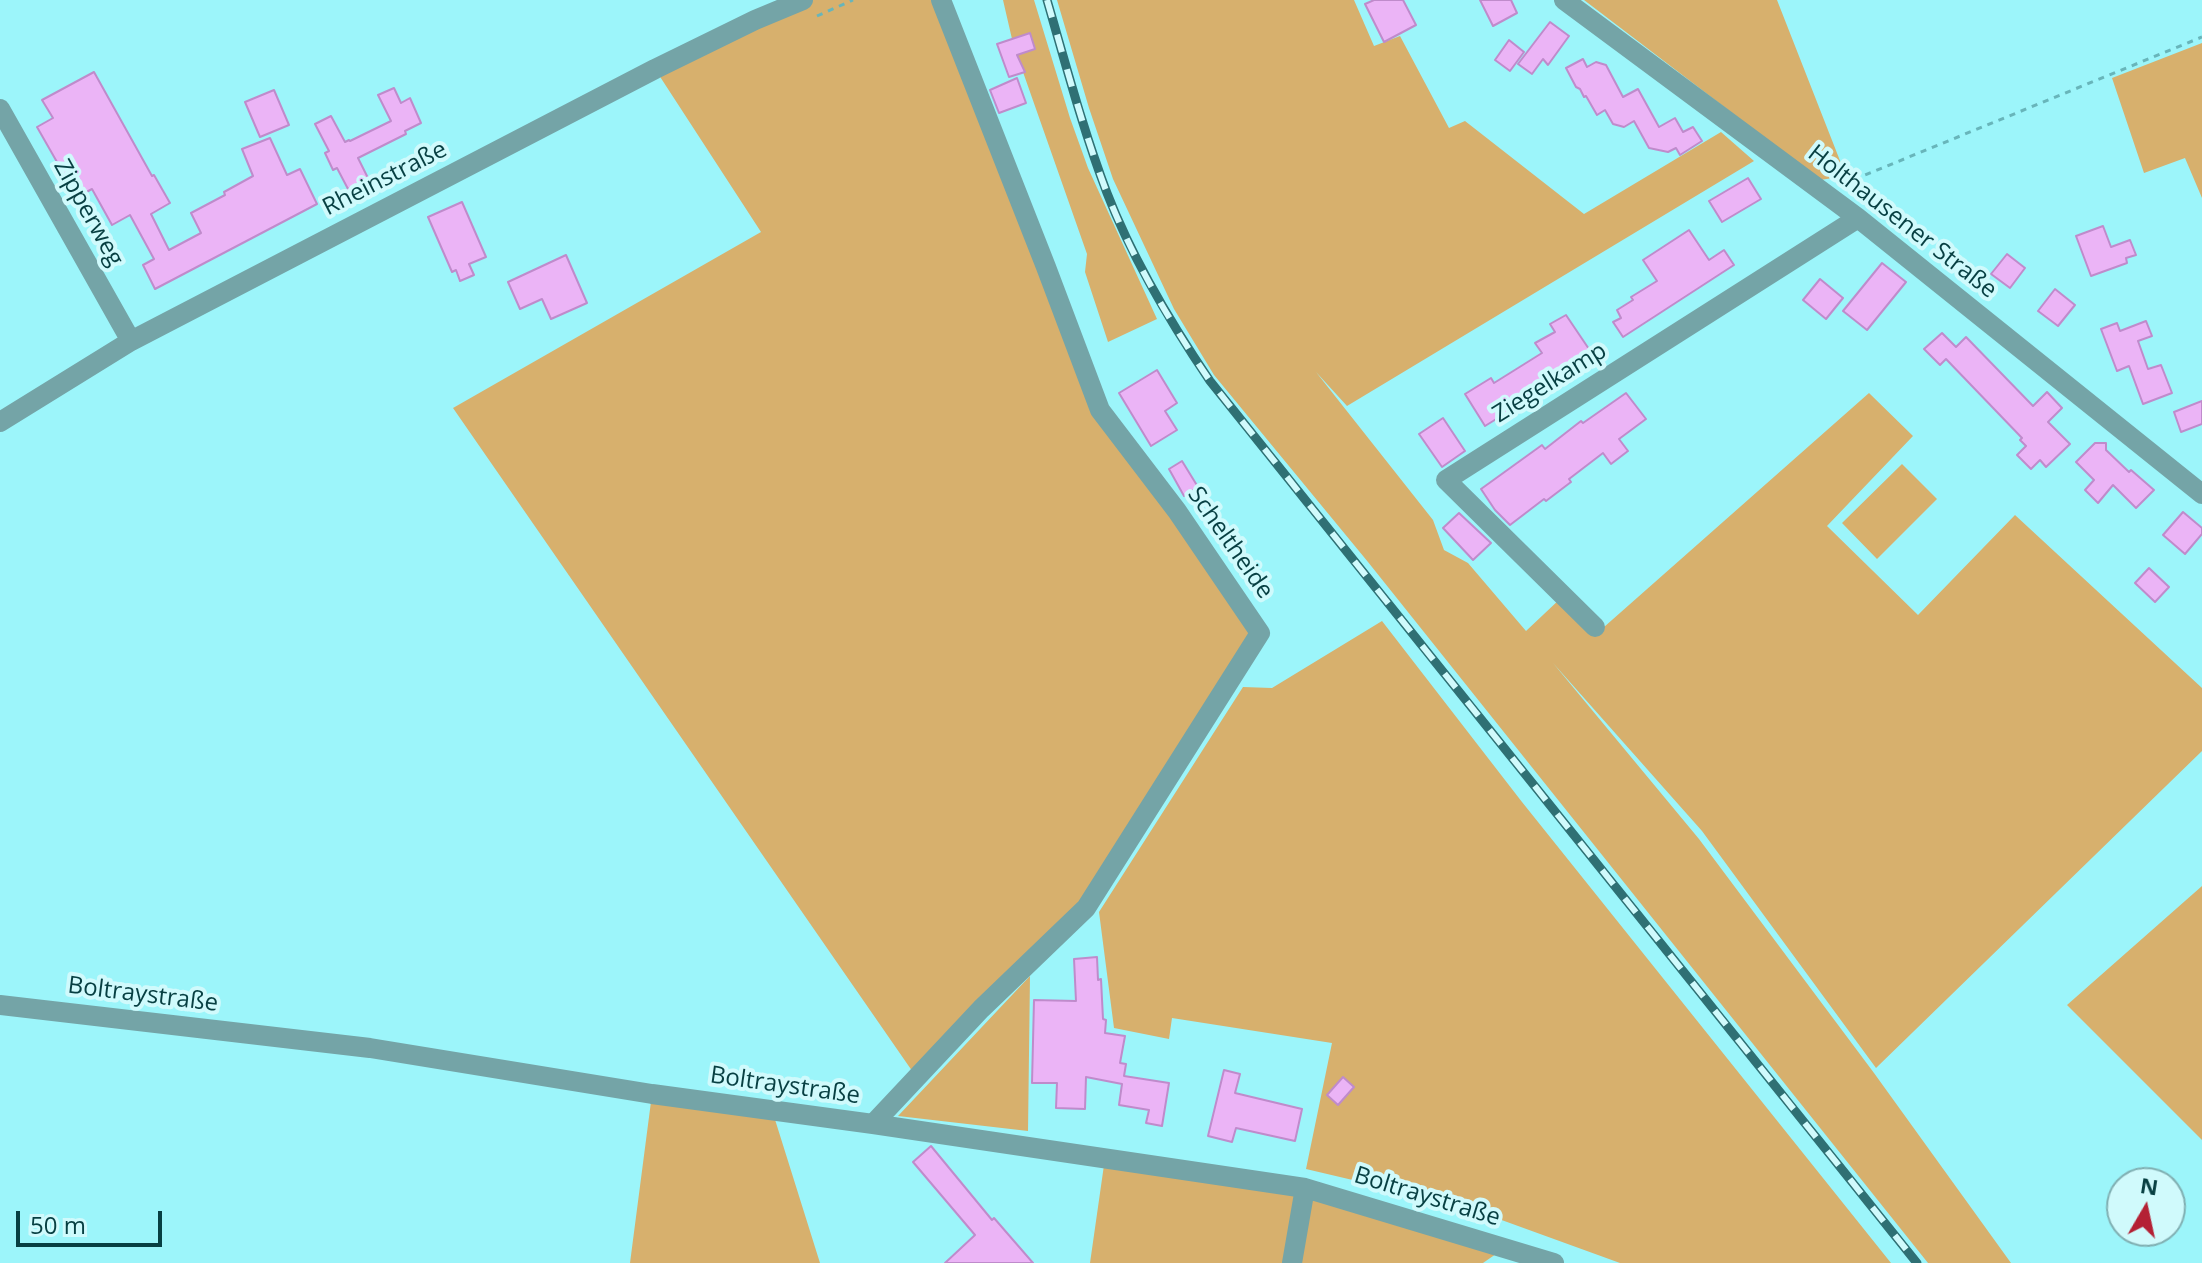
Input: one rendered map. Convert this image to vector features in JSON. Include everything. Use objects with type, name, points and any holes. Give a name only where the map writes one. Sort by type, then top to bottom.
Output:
[{"type":"street","name":"Rheinstraße","points":[[0,422],[131,341],[655,69],[803,0]]},
{"type":"street","name":"Scheltheide","points":[[873,1124],[981,1009],[1086,908],[1260,633],[1177,511],[1100,410],[941,0]]},
{"type":"street","name":"Holthausener Straße","points":[[1564,0],[1858,218],[2202,494]]},
{"type":"street","name":"Zipperweg","points":[[0,109],[131,341]]},
{"type":"street","name":"Ziegelkamp","points":[[1595,627],[1446,480],[1858,218]]},
{"type":"street","name":"Boltraystraße","points":[[0,1005],[370,1048],[652,1094],[1305,1188],[1554,1263]]},
{"type":"street","points":[[1292,1263],[1305,1188]]},
{"type":"path","points":[[1826,194],[1842,184],[2202,37]]},
{"type":"shaded area","points":[[803,0],[944,0],[1100,410],[1260,633],[1086,908],[917,1078],[453,408],[761,232],[655,69]]},
{"type":"shaded area","points":[[1003,0],[1034,0],[1088,168],[1157,319],[1108,342],[1085,272],[1087,254],[1017,55],[1035,48],[1030,33],[1012,39]]},
{"type":"shaded area","points":[[1057,0],[1354,0],[1374,46],[1400,36],[1449,128],[1465,121],[1584,214],[1721,132],[1754,161],[1347,406],[1316,372],[1433,520],[1444,550],[1468,563],[1526,631],[1561,598],[1595,635],[1869,393],[1913,436],[1827,526],[1918,615],[2015,515],[2202,688],[2202,751],[1876,1068],[1702,831],[1553,663],[1699,839],[2011,1263],[1928,1263],[1368,562],[1214,375],[1174,309],[1113,179]]},
{"type":"shaded area","points":[[1584,0],[1777,0],[1846,176],[1820,180]]},
{"type":"shaded area","points":[[2202,43],[2202,198],[2185,158],[2144,173],[2112,78]]},
{"type":"shaded area","points":[[1902,464],[1937,499],[1877,559],[1842,523]]},
{"type":"shaded area","points":[[1382,621],[1522,802],[1891,1263],[1620,1263],[1463,1206],[1306,1169],[1332,1043],[1172,1018],[1169,1039],[1114,1028],[1099,912],[1243,687],[1272,688]]},
{"type":"shaded area","points":[[2202,886],[2202,1140],[2067,1005]]},
{"type":"shaded area","points":[[1030,976],[1028,1131],[898,1116]]},
{"type":"shaded area","points":[[652,1094],[772,1110],[820,1263],[630,1263]]},
{"type":"shaded area","points":[[1105,1158],[1305,1188],[1506,1247],[1483,1263],[1090,1263]]},
{"type":"building","points":[[1374,0],[1403,0],[1416,25],[1384,42],[1365,4]]},
{"type":"building","points":[[1480,0],[1511,0],[1517,13],[1493,26]]},
{"type":"building","points":[[1550,22],[1569,36],[1548,65],[1543,59],[1532,74],[1518,64]]},
{"type":"building","points":[[1030,33],[1035,49],[1017,55],[1025,72],[1009,77],[997,44]]},
{"type":"building","points":[[1509,40],[1524,52],[1510,71],[1495,60]]},
{"type":"building","points":[[1583,59],[1587,67],[1596,62],[1606,65],[1623,97],[1638,89],[1659,127],[1675,118],[1683,132],[1693,127],[1702,141],[1680,155],[1676,148],[1668,152],[1649,148],[1634,121],[1624,127],[1613,124],[1605,110],[1597,115],[1566,68]]},
{"type":"building","points":[[94,72],[170,203],[151,214],[169,250],[201,233],[191,213],[253,176],[242,149],[270,138],[287,175],[300,169],[317,204],[155,289],[143,265],[154,259],[130,215],[112,225],[92,189],[77,197],[37,127],[53,118],[42,100]]},
{"type":"building","points":[[1017,78],[1026,103],[999,113],[990,90]]},
{"type":"building","points":[[394,88],[401,103],[410,98],[421,123],[358,158],[368,178],[348,189],[337,168],[333,170],[325,153],[329,151],[315,124],[331,116],[345,142],[350,141],[391,121],[378,95]]},
{"type":"building","points":[[274,90],[289,125],[260,137],[245,102]]},
{"type":"building","points":[[1748,178],[1761,199],[1722,222],[1709,201]]},
{"type":"building","points":[[462,202],[486,257],[469,264],[474,275],[460,281],[456,270],[452,272],[428,217]]},
{"type":"building","points":[[2103,226],[2111,247],[2130,240],[2136,255],[2126,258],[2127,263],[2091,276],[2076,236]]},
{"type":"building","points":[[1689,230],[1709,260],[1724,250],[1734,265],[1623,337],[1613,322],[1621,318],[1617,310],[1657,281],[1643,260]]},
{"type":"building","points":[[2007,254],[2025,268],[2010,288],[1991,274]]},
{"type":"building","points":[[566,255],[587,303],[551,319],[542,299],[520,309],[508,282]]},
{"type":"building","points":[[1882,263],[1906,282],[1867,330],[1843,311]]},
{"type":"building","points":[[1820,279],[1843,298],[1826,319],[1803,300]]},
{"type":"building","points":[[2055,289],[2075,305],[2058,326],[2038,311]]},
{"type":"building","points":[[1566,315],[1595,358],[1485,426],[1465,394],[1491,378],[1494,383],[1542,353],[1535,343],[1555,332],[1550,324]]},
{"type":"building","points":[[2146,321],[2152,336],[2138,341],[2148,369],[2161,365],[2172,393],[2143,404],[2129,366],[2117,371],[2101,329],[2117,323],[2120,331]]},
{"type":"building","points":[[1942,333],[1956,347],[1966,337],[2033,406],[2047,392],[2062,408],[2048,422],[2070,444],[2046,467],[2040,460],[2031,469],[2017,455],[2026,446],[2020,440],[2022,438],[1946,359],[1940,365],[1924,349]]},
{"type":"building","points":[[1157,370],[1177,403],[1165,411],[1177,430],[1151,446],[1119,393]]},
{"type":"building","points":[[1626,393],[1646,419],[1619,439],[1628,451],[1611,464],[1603,453],[1569,479],[1571,482],[1510,525],[1481,489],[1542,445],[1545,449],[1581,421],[1583,423]]},
{"type":"building","points":[[2202,401],[2202,424],[2181,432],[2174,412]]},
{"type":"building","points":[[1443,418],[1465,451],[1442,467],[1419,434]]},
{"type":"building","points":[[2095,443],[2106,443],[2106,450],[2154,490],[2136,508],[2113,485],[2098,503],[2085,490],[2094,480],[2076,462]]},
{"type":"building","points":[[1182,461],[1198,487],[1184,496],[1169,469]]},
{"type":"building","points":[[2183,512],[2202,528],[2202,534],[2185,554],[2163,535]]},
{"type":"building","points":[[1459,513],[1491,543],[1473,560],[1443,528]]},
{"type":"building","points":[[2149,568],[2169,587],[2155,602],[2135,583]]},
{"type":"building","points":[[1097,957],[1105,1033],[1125,1036],[1120,1063],[1126,1064],[1124,1076],[1169,1083],[1162,1126],[1146,1123],[1149,1110],[1119,1105],[1122,1084],[1086,1077],[1085,1109],[1056,1108],[1057,1083],[1032,1083],[1034,1000],[1076,1001],[1074,959]]},
{"type":"building","points":[[1224,1070],[1240,1074],[1235,1093],[1302,1109],[1295,1141],[1236,1128],[1232,1142],[1208,1136]]},
{"type":"building","points":[[1343,1077],[1354,1087],[1338,1105],[1327,1095]]},
{"type":"building","points":[[931,1146],[992,1220],[994,1218],[1033,1263],[945,1263],[975,1235],[913,1162]]},
{"type":"railway","points":[[1047,0],[1090,145],[1117,218],[1153,290],[1210,381],[1917,1263]]}]
